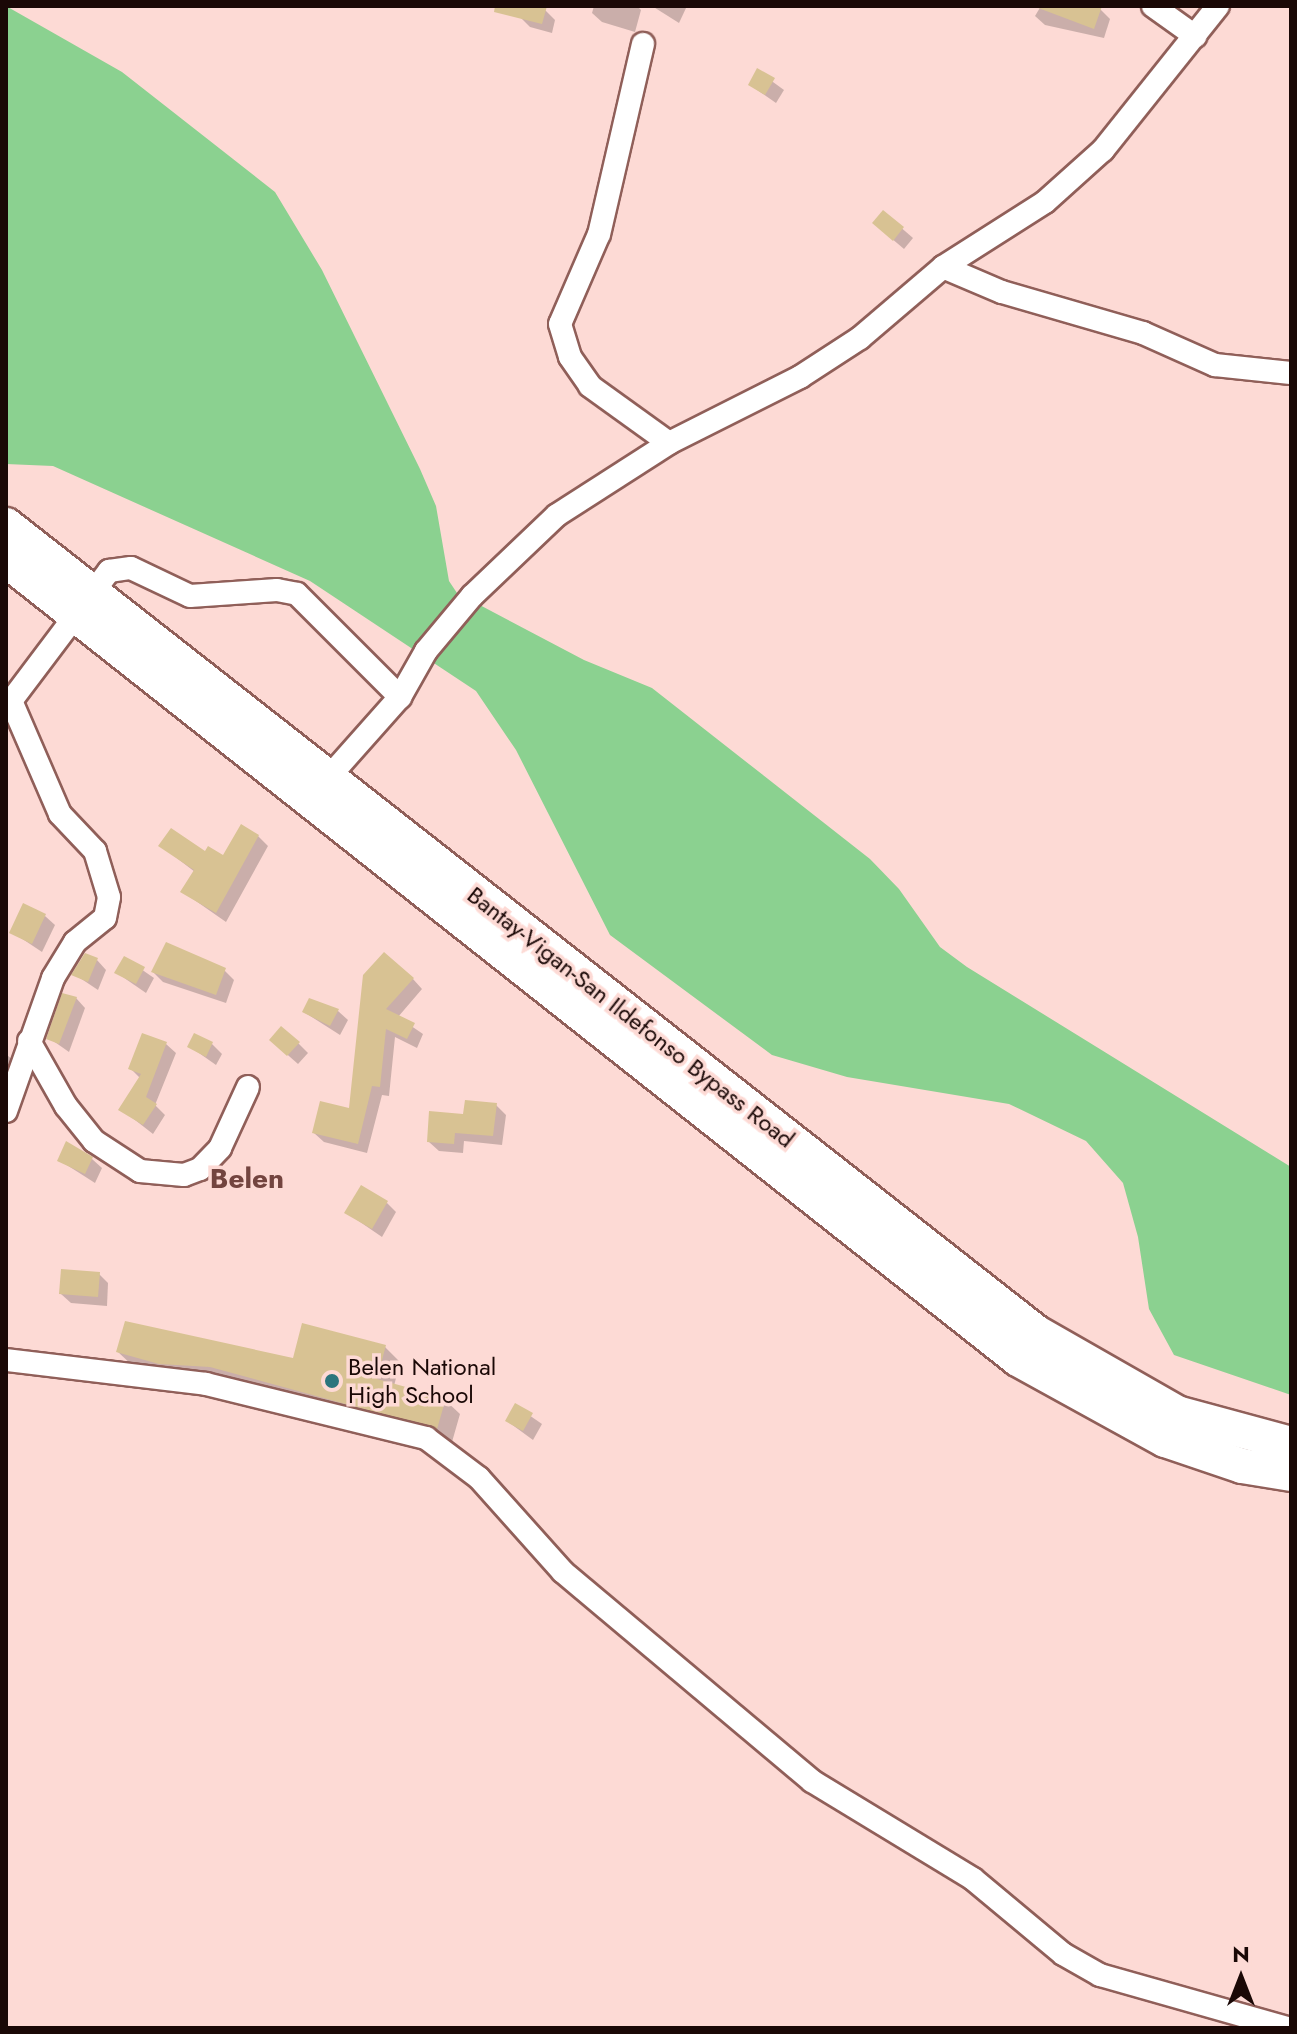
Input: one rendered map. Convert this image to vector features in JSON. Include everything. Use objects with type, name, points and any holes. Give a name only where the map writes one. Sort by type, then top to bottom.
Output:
[{"type":"main road","name":"Bantay-Vigan-San Ildefonso Bypass Road","points":[[6,525],[86,606],[318,789],[1018,1359],[1165,1440],[1242,1466],[1291,1474]]},
{"type":"main road","name":"Bantay-Vigan-San Ildefonso Bypass Road","points":[[6,560],[86,606]]},
{"type":"main road","name":"Bantay-Vigan-San Ildefonso Bypass Road","points":[[318,789],[1037,1333],[1177,1413],[1291,1444]]},
{"type":"street","points":[[1153,6],[1195,36]]},
{"type":"street","points":[[318,789],[400,697],[426,651],[472,596],[557,515],[669,443],[800,377],[860,338],[943,267],[1045,202],[1103,150],[1218,6]]},
{"type":"street","points":[[643,44],[599,234],[560,324],[570,357],[590,386],[669,443]]},
{"type":"street","points":[[943,267],[1002,292],[1143,333],[1215,365],[1291,373]]},
{"type":"street","points":[[6,1111],[53,978],[75,942],[105,918],[109,897],[95,851],[60,814],[8,699],[86,606],[109,571],[120,567],[190,596],[277,590],[297,594],[400,697]]},
{"type":"street","points":[[29,1041],[66,1106],[94,1141],[140,1171],[184,1175],[200,1169],[220,1148],[248,1087]]},
{"type":"street","points":[[6,1360],[206,1384],[426,1438],[479,1478],[563,1572],[812,1781],[973,1879],[1063,1954],[1100,1975],[1287,2028]]},
{"type":"shaded area","points":[[6,6],[122,72],[275,192],[322,270],[420,469],[436,506],[449,581],[457,593],[584,660],[652,688],[870,859],[899,889],[940,947],[967,967],[1291,1167],[1291,1395],[1174,1355],[1149,1309],[1138,1237],[1123,1183],[1086,1141],[1009,1104],[847,1077],[772,1055],[610,935],[516,750],[476,691],[310,581],[53,466],[6,464]]},
{"type":"building","points":[[495,6],[547,6],[542,24],[494,12]]},
{"type":"building","points":[[1033,6],[1102,6],[1094,29]]},
{"type":"building","points":[[757,68],[775,78],[765,95],[748,85]]},
{"type":"building","points":[[883,210],[904,227],[893,241],[872,223]]},
{"type":"building","points":[[241,824],[259,835],[216,913],[180,892],[194,870],[158,846],[171,828],[205,851],[208,846],[223,855]]},
{"type":"building","points":[[23,903],[46,914],[32,944],[9,933]]},
{"type":"building","points":[[166,942],[226,968],[216,995],[151,972]]},
{"type":"building","points":[[384,952],[414,978],[386,1009],[415,1023],[407,1039],[386,1029],[380,1087],[372,1086],[358,1144],[312,1133],[320,1101],[349,1108],[363,975]]},
{"type":"building","points":[[85,953],[98,958],[88,982],[71,975]]},
{"type":"building","points":[[124,956],[145,967],[136,984],[114,973]]},
{"type":"building","points":[[62,993],[77,997],[59,1044],[46,1039]]},
{"type":"building","points":[[309,998],[339,1009],[330,1026],[302,1012]]},
{"type":"building","points":[[281,1026],[300,1042],[287,1056],[269,1040]]},
{"type":"building","points":[[142,1033],[167,1042],[146,1097],[157,1104],[143,1125],[118,1110],[141,1074],[128,1069]]},
{"type":"building","points":[[194,1033],[213,1042],[206,1057],[187,1047]]},
{"type":"building","points":[[465,1100],[497,1103],[493,1136],[455,1133],[454,1144],[427,1142],[429,1111],[463,1114]]},
{"type":"building","points":[[66,1141],[93,1157],[85,1174],[57,1161]]},
{"type":"building","points":[[361,1185],[388,1201],[372,1229],[344,1213]]},
{"type":"building","points":[[61,1269],[100,1272],[98,1297],[59,1294]]},
{"type":"building","points":[[125,1321],[293,1358],[302,1323],[386,1345],[377,1379],[446,1398],[437,1429],[210,1367],[159,1364],[116,1352]]},
{"type":"building","points":[[515,1403],[533,1413],[523,1431],[505,1421]]},
{"type":"place","name":"Belen National High School","points":[[332,1381]]},
{"type":"district","name":"Belen","points":[[247,1179]]}]
